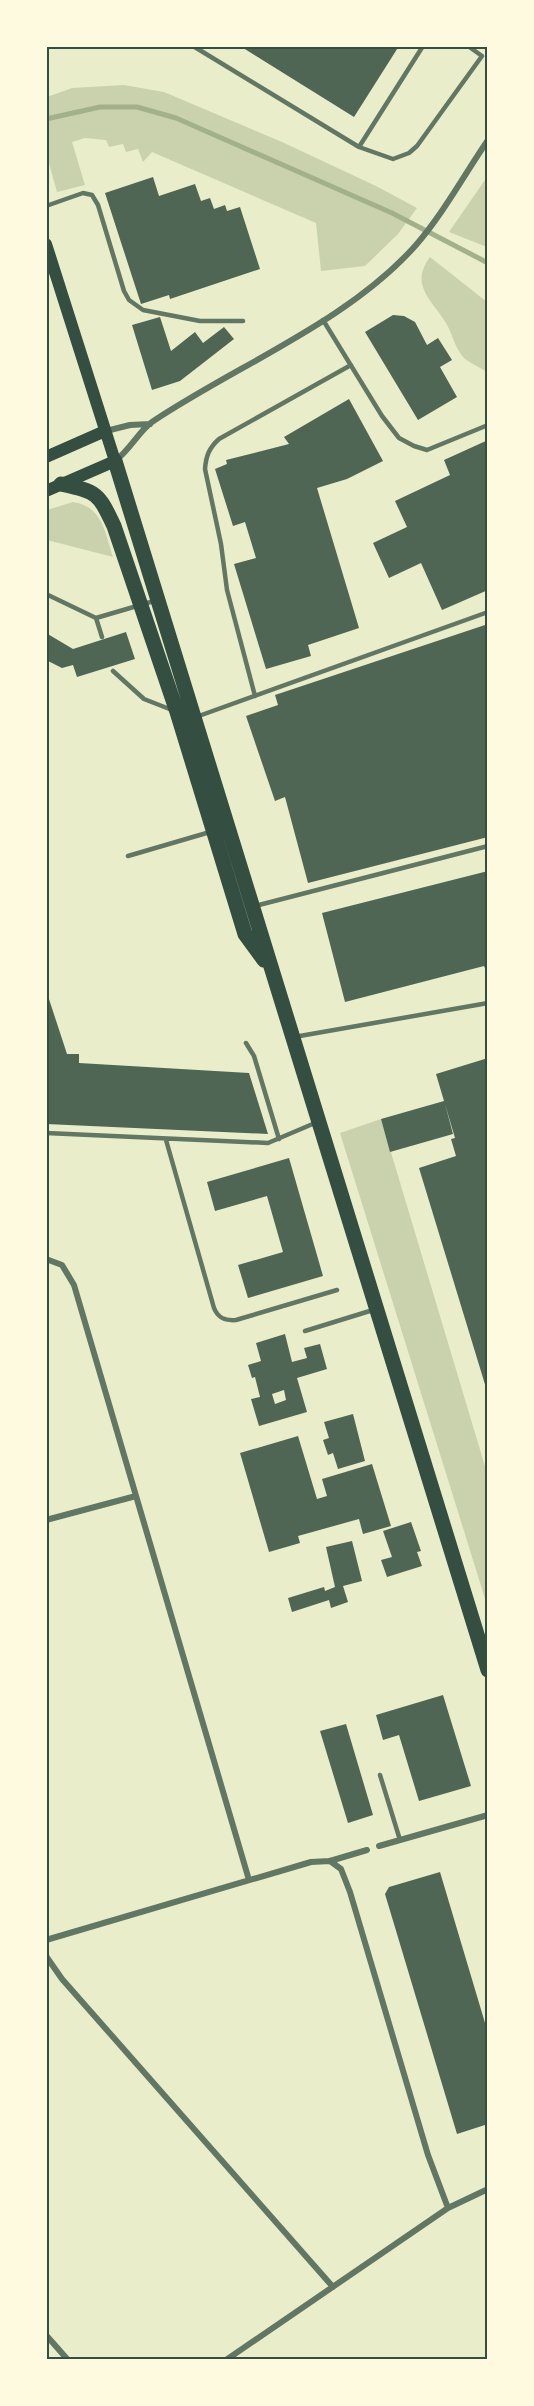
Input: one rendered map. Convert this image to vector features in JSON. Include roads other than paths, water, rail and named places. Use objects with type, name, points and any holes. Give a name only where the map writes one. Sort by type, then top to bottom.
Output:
[{"type":"main road","points":[[46,243],[194,718],[245,934],[271,970]]},
{"type":"main road","points":[[46,457],[105,431]]},
{"type":"main road","points":[[54,488],[115,461]]},
{"type":"main road","points":[[54,488],[89,490],[105,508],[114,526],[177,712],[220,829],[252,907],[488,1671]]},
{"type":"street","points":[[115,461],[127,453],[150,424],[323,320],[378,280],[415,246],[435,221],[488,140]]},
{"type":"street","points":[[105,431],[130,425],[150,424]]},
{"type":"street","points":[[46,1259],[62,1265],[74,1285],[249,1880]]},
{"type":"street","points":[[46,1520],[136,1496]]},
{"type":"street","points":[[379,1846],[488,1815]]},
{"type":"street","points":[[46,1940],[311,1862],[330,1861],[367,1850]]},
{"type":"street","points":[[330,1861],[341,1869],[350,1892],[428,2155],[448,2208]]},
{"type":"street","points":[[46,1956],[62,1979],[333,2287]]},
{"type":"street","points":[[226,2360],[448,2208],[488,2188]]},
{"type":"street","points":[[46,2335],[68,2360]]},
{"type":"lane","points":[[193,46],[359,147],[393,159],[414,150],[485,57],[468,46]]},
{"type":"lane","points":[[359,147],[422,47]]},
{"type":"lane","points":[[46,206],[83,193],[92,195],[98,205],[124,291],[135,306],[150,312],[200,321],[243,321]]},
{"type":"lane","points":[[323,320],[392,431],[414,447],[427,450],[488,425]]},
{"type":"lane","points":[[255,696],[225,582],[221,544],[205,469],[208,451],[219,439],[351,366]]},
{"type":"lane","points":[[46,594],[96,618],[157,600]]},
{"type":"lane","points":[[112,671],[144,699],[194,718],[488,612]]},
{"type":"lane","points":[[96,618],[102,637]]},
{"type":"lane","points":[[128,856],[220,829]]},
{"type":"lane","points":[[252,907],[488,846]]},
{"type":"lane","points":[[292,1037],[488,1003]]},
{"type":"lane","points":[[246,1043],[254,1056],[279,1139]]},
{"type":"lane","points":[[46,1133],[256,1143],[279,1139],[318,1122]]},
{"type":"lane","points":[[166,1140],[214,1308],[220,1317],[224,1320],[236,1320],[337,1290]]},
{"type":"lane","points":[[305,1331],[376,1309]]},
{"type":"lane","points":[[380,1775],[400,1840]]},
{"type":"waterway","points":[[46,119],[100,107],[137,107],[176,118],[392,213],[488,263]]}]
